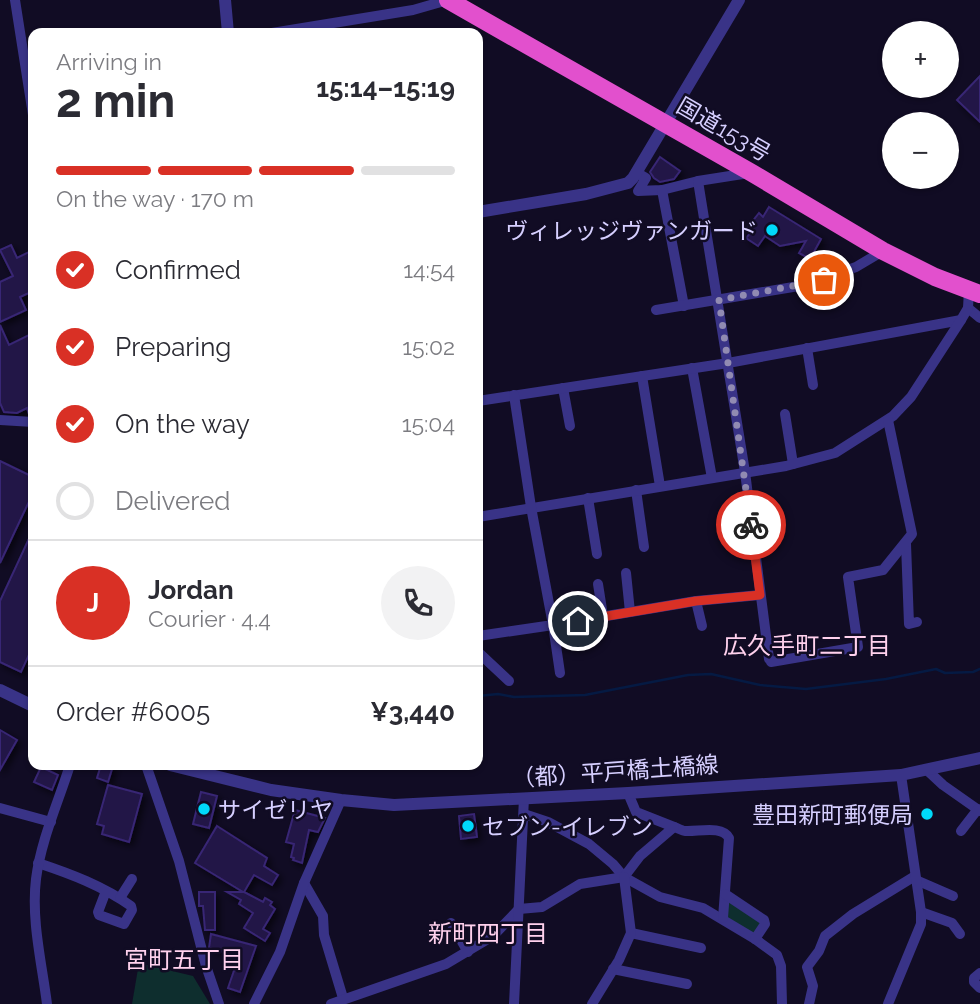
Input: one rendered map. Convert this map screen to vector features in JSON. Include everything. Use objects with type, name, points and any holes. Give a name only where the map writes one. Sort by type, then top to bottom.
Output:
[{"type":"highway","name":"国道153号","points":[[448,0],[666,123],[883,251],[972,297]]},
{"type":"street","points":[[15,0],[28,63]]},
{"type":"street","points":[[225,0],[228,28]]},
{"type":"street","points":[[303,28],[413,10],[448,0]]},
{"type":"street","points":[[483,211],[609,189],[628,183],[739,0]]},
{"type":"street","points":[[636,172],[646,178],[638,191],[662,190],[698,181],[752,173]]},
{"type":"street","points":[[698,181],[745,472],[770,661],[858,647],[848,577],[883,570],[912,534],[888,419]]},
{"type":"street","points":[[662,190],[684,306]]},
{"type":"street","points":[[656,310],[824,280],[856,267],[883,251]]},
{"type":"street","points":[[972,297],[980,318]]},
{"type":"street","points":[[483,516],[793,464],[835,453],[888,419],[911,397],[961,320],[972,297]]},
{"type":"street","points":[[483,400],[728,363],[961,320]]},
{"type":"street","points":[[807,348],[813,384]]},
{"type":"street","points":[[692,368],[712,478]]},
{"type":"street","points":[[642,376],[660,486]]},
{"type":"street","points":[[563,388],[570,426]]},
{"type":"street","points":[[514,395],[560,673]]},
{"type":"street","points":[[785,414],[793,464]]},
{"type":"street","points":[[0,420],[28,422]]},
{"type":"street","points":[[636,490],[644,547]]},
{"type":"street","points":[[588,498],[597,554]]},
{"type":"street","points":[[906,544],[909,624],[917,622]]},
{"type":"street","points":[[626,573],[630,612]]},
{"type":"street","points":[[598,584],[603,616]]},
{"type":"street","points":[[483,635],[696,601],[760,595]]},
{"type":"street","points":[[696,601],[702,626]]},
{"type":"street","points":[[483,657],[509,681]]},
{"type":"street","points":[[0,690],[28,704]]},
{"type":"street","name":"（都）平戸橋土橋線","points":[[190,770],[271,790],[394,805],[901,775],[980,758]]},
{"type":"street","points":[[47,1004],[35,909],[38,863],[68,770]]},
{"type":"street","points":[[148,770],[179,862],[206,966],[219,1004]]},
{"type":"street","points":[[928,771],[979,810],[961,831]]},
{"type":"street","points":[[888,1004],[921,924],[901,775]]},
{"type":"street","points":[[628,793],[636,813],[684,831],[694,829],[726,832],[729,838],[723,918]]},
{"type":"street","points":[[514,1004],[524,798]]},
{"type":"street","points":[[254,1004],[279,952],[304,883],[341,800]]},
{"type":"street","points":[[0,808],[51,822]]},
{"type":"street","points":[[524,814],[548,821],[589,844],[624,877],[660,897],[703,908],[723,918],[777,955],[781,966],[782,1004]]},
{"type":"street","points":[[331,1004],[436,968],[468,952],[492,936],[519,909],[542,907],[580,884],[624,877],[640,856],[674,827]]},
{"type":"street","points":[[38,863],[68,873],[106,891],[120,898],[131,906],[132,910],[121,925],[99,915],[106,891]]},
{"type":"street","points":[[592,1004],[631,933],[624,877]]},
{"type":"street","points":[[916,878],[953,896]]},
{"type":"street","points":[[809,1004],[813,986],[807,967],[819,951],[825,936],[853,914],[916,878]]},
{"type":"street","points":[[120,898],[133,879]]},
{"type":"street","points":[[304,883],[323,916],[324,935],[344,999]]},
{"type":"street","points":[[725,894],[764,920],[765,924],[755,939]]},
{"type":"street","points":[[921,912],[951,923],[960,934]]},
{"type":"street","points":[[451,923],[468,952]]},
{"type":"street","points":[[631,933],[701,948]]},
{"type":"street","points":[[613,970],[687,985]]},
{"type":"street","points":[[980,973],[974,982],[980,988]]},
{"type":"green space","points":[[725,894],[764,920],[755,939],[723,918]]},
{"type":"green space","points":[[139,963],[193,976],[210,1004],[132,1004]]},
{"type":"building","points":[[980,76],[980,122],[957,100]]},
{"type":"building","points":[[660,157],[680,171],[674,179],[660,182],[650,172]]},
{"type":"building","points":[[769,207],[821,239],[810,259],[799,253],[806,241],[780,246],[765,236],[758,246],[746,238],[753,230],[748,227],[759,213],[763,217]]},
{"type":"building","points":[[11,245],[17,258],[28,252],[28,293],[20,297],[26,310],[0,322],[0,282],[13,276],[0,250]]},
{"type":"building","points":[[0,325],[9,345],[28,336],[28,411],[27,408],[17,413],[4,412],[0,403]]},
{"type":"building","points":[[0,461],[28,475],[28,504],[0,563]]},
{"type":"building","points":[[28,541],[28,657],[21,672],[0,662],[0,601]]},
{"type":"building","points":[[0,730],[17,740],[0,770]]},
{"type":"building","points":[[40,770],[58,775],[52,790],[34,782]]},
{"type":"building","points":[[99,770],[112,770],[108,782],[97,778]]},
{"type":"building","points":[[108,785],[142,794],[129,842],[102,834],[104,826],[97,824]]},
{"type":"building","points":[[201,792],[217,796],[209,828],[193,824]]},
{"type":"building","points":[[295,810],[325,818],[318,832],[309,830],[302,863],[293,860],[291,857],[294,844],[286,842]]},
{"type":"building","name":"セブン-イレブン","points":[[474,814],[477,837],[461,839],[459,816]]},
{"type":"building","points":[[217,826],[267,858],[264,866],[278,875],[272,885],[254,875],[244,892],[263,902],[265,898],[272,902],[270,905],[275,909],[263,929],[270,933],[265,941],[244,928],[253,913],[239,904],[241,900],[227,892],[243,892],[195,863]]},
{"type":"building","points":[[199,892],[215,892],[215,930],[205,930],[203,906],[199,906]]},
{"type":"building","points":[[211,934],[256,946],[240,992],[228,988],[239,956],[209,948]]},
{"type":"waterway","points":[[483,696],[585,695],[688,675],[711,674],[760,685],[806,689],[886,679],[936,669],[945,673],[973,672],[980,669]]},
{"type":"way so far","points":[[751,525],[719,300],[824,280]]},
{"type":"place","name":"ヴィレッジヴァンガード","points":[[772,230]]},
{"type":"place","name":"サイゼリヤ","points":[[204,809]]},
{"type":"place","name":"豊田新町郵便局","points":[[927,814]]},
{"type":"place","name":"セブン-イレブン","points":[[468,826]]},
{"type":"district","name":"広久手町二丁目","points":[[807,645]]},
{"type":"district","name":"新町四丁目","points":[[488,933]]},
{"type":"district","name":"宮町五丁目","points":[[184,959]]},
{"type":"route","points":[[578,621],[696,601],[760,595],[751,525]]}]
